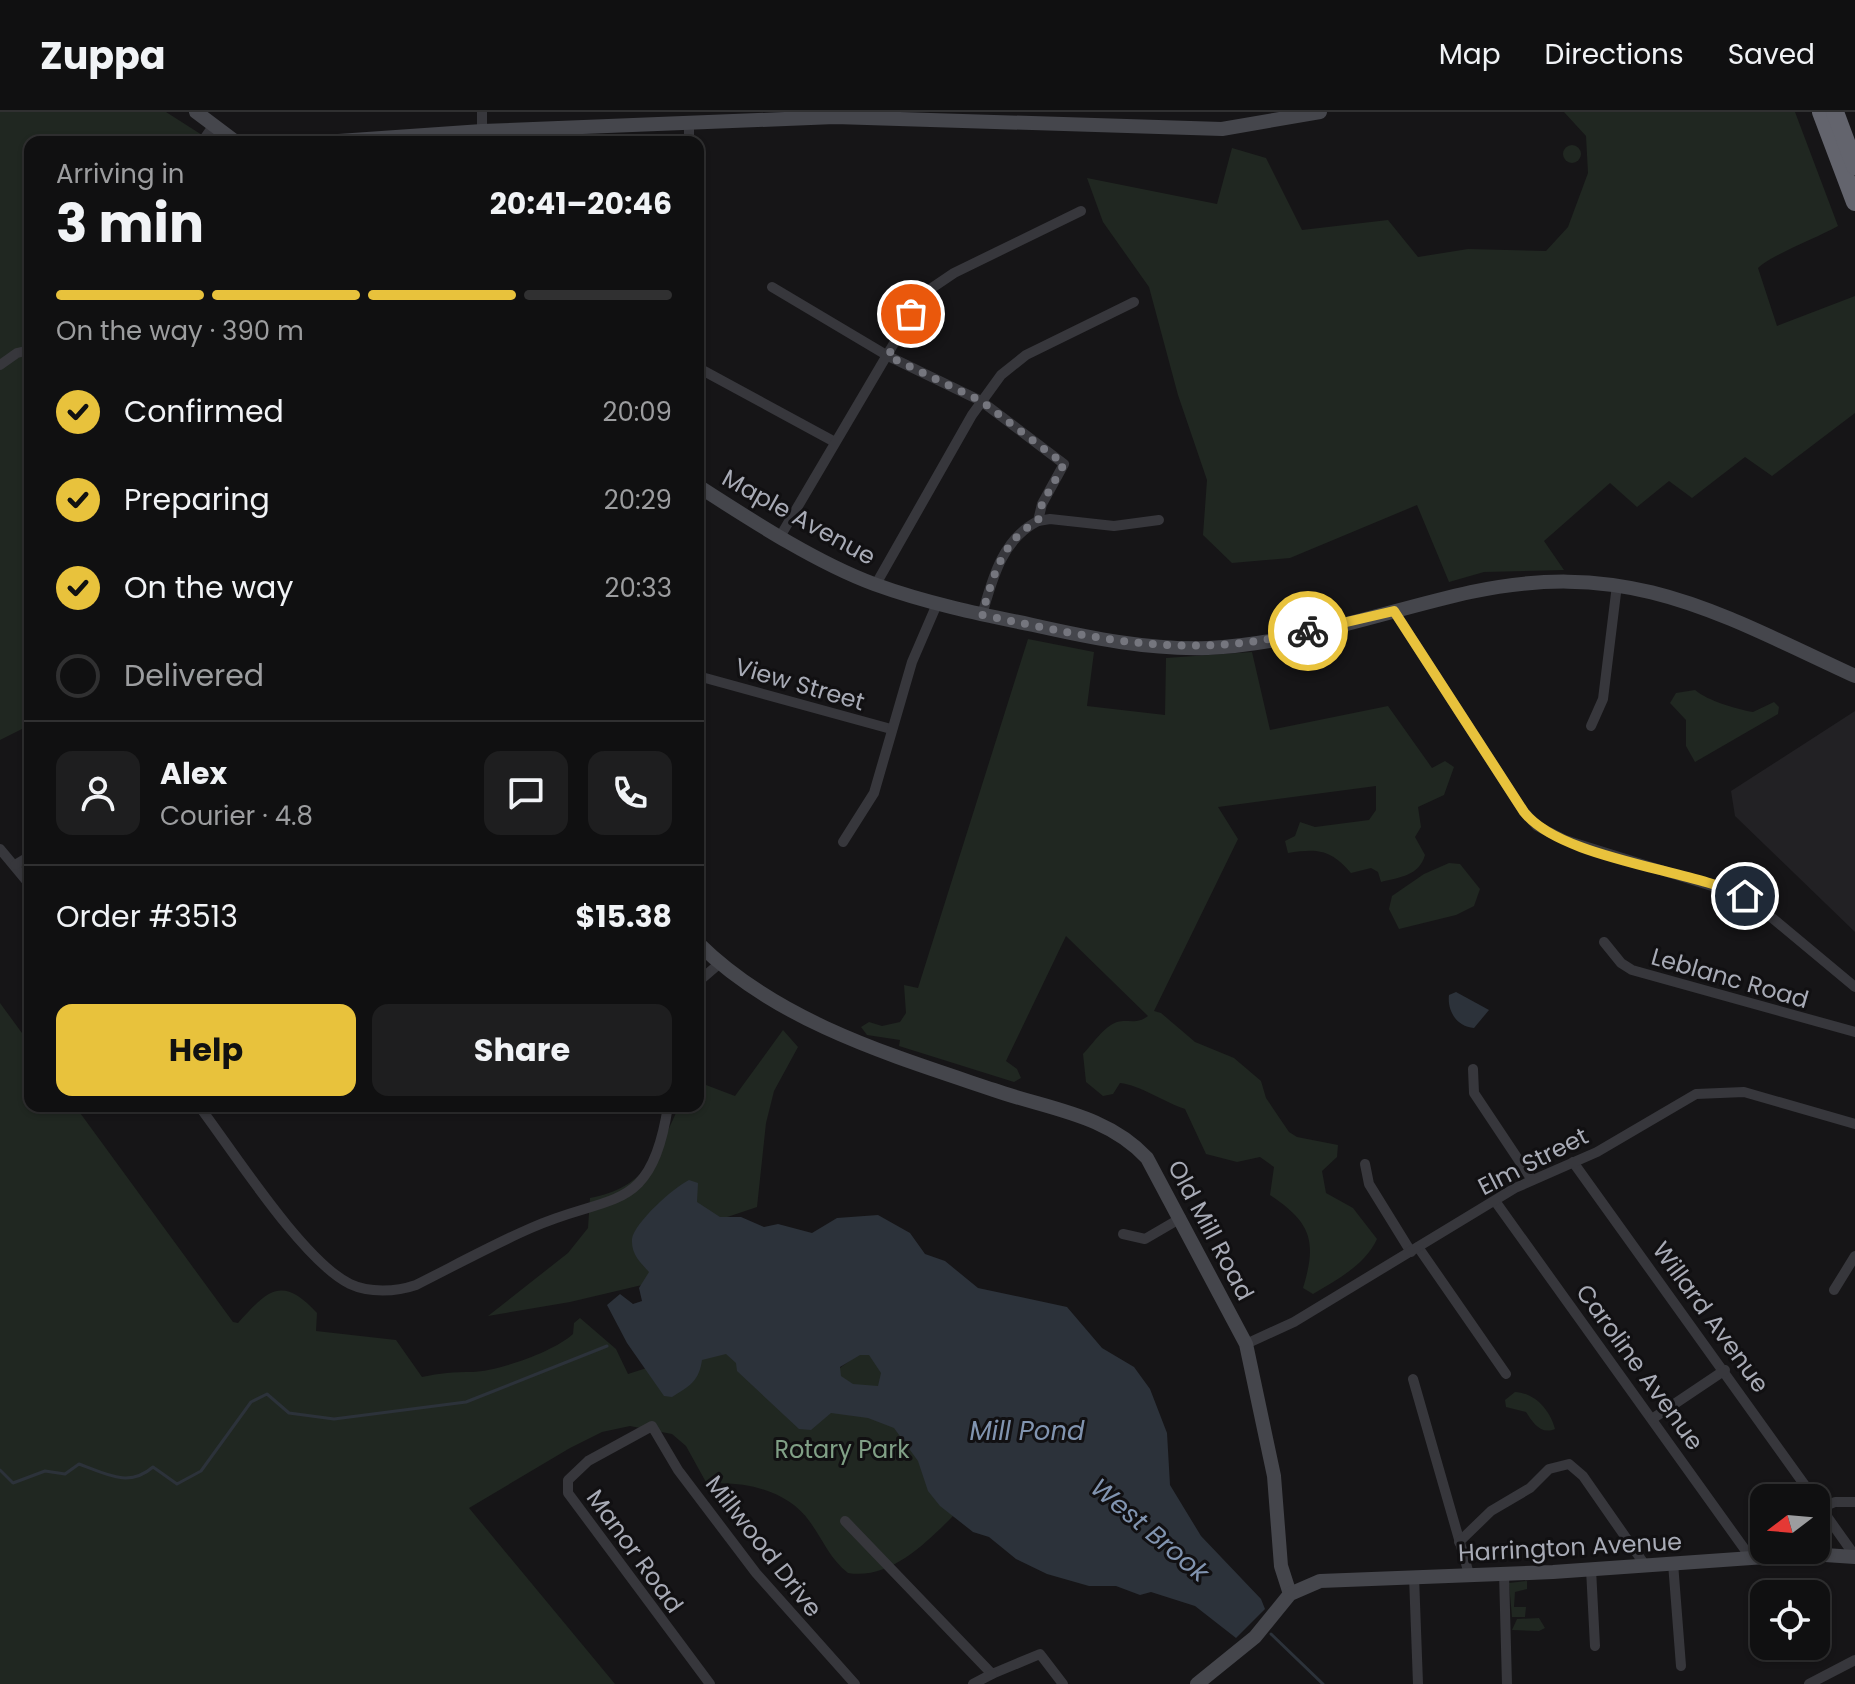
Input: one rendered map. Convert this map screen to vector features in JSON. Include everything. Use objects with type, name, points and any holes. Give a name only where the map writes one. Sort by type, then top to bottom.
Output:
[{"type":"highway","points":[[1821,112],[1855,202]]},
{"type":"highway","points":[[1835,112],[1855,166]]},
{"type":"main road","points":[[196,112],[228,136]]},
{"type":"main road","points":[[410,136],[860,117],[1222,129],[1320,112]]},
{"type":"main road","name":"Maple Avenue","points":[[704,490],[781,535],[876,584],[937,604],[1100,639],[1190,648],[1252,643],[1509,586],[1555,583],[1617,585],[1674,596],[1719,611],[1855,676]]},
{"type":"main road","name":"Old Mill Road","points":[[704,948],[768,1000],[802,1018],[993,1090],[1074,1113],[1111,1128],[1147,1158],[1246,1344],[1274,1476],[1281,1566],[1290,1594]]},
{"type":"main road","name":"Harrington Avenue","points":[[1830,1555],[1855,1556]]},
{"type":"main road","name":"Harrington Avenue","points":[[1290,1594],[1320,1581],[1591,1569],[1750,1558]]},
{"type":"main road","points":[[1197,1684],[1255,1637],[1290,1594]]},
{"type":"street","points":[[482,112],[482,131]]},
{"type":"street","points":[[689,122],[689,136]]},
{"type":"street","points":[[206,136],[214,125]]},
{"type":"street","points":[[781,535],[915,305],[930,288],[1081,211]]},
{"type":"street","points":[[772,287],[888,356],[981,401],[1064,464],[1042,504],[1038,521]]},
{"type":"street","points":[[876,584],[981,401],[1017,361],[1134,302]]},
{"type":"street","points":[[0,365],[24,351]]},
{"type":"street","points":[[704,371],[833,441]]},
{"type":"street","points":[[982,615],[1005,553],[1021,533],[1038,521],[1050,519],[1114,526],[1159,520]]},
{"type":"street","points":[[1591,726],[1603,699],[1617,585]]},
{"type":"street","points":[[843,842],[858,823],[874,793],[919,643],[937,604]]},
{"type":"street","points":[[1394,611],[1525,813],[1548,832],[1747,897],[1855,987]]},
{"type":"street","name":"View Street","points":[[704,678],[891,729]]},
{"type":"street","points":[[0,849],[24,877]]},
{"type":"street","points":[[15,865],[24,860]]},
{"type":"street","name":"Leblanc Road","points":[[1604,942],[1621,963],[1632,970],[1710,989],[1827,1028],[1855,1032]]},
{"type":"street","points":[[704,977],[720,963]]},
{"type":"street","points":[[1473,1069],[1474,1093],[1532,1180]]},
{"type":"street","name":"Elm Street","points":[[1246,1344],[1294,1322],[1495,1201],[1684,1100],[1707,1092],[1744,1092],[1855,1124]]},
{"type":"street","points":[[204,1112],[303,1244],[326,1268],[356,1286],[397,1290],[416,1285],[532,1227],[605,1205],[629,1193],[647,1172],[658,1149],[667,1112]]},
{"type":"street","name":"Willard Avenue","points":[[1573,1162],[1804,1484]]},
{"type":"street","points":[[1365,1164],[1369,1184],[1506,1374]]},
{"type":"street","name":"Caroline Avenue","points":[[1495,1201],[1750,1557]]},
{"type":"street","points":[[1123,1234],[1145,1239],[1181,1218]]},
{"type":"street","points":[[1834,1290],[1855,1256]]},
{"type":"street","points":[[1652,1419],[1725,1370]]},
{"type":"street","points":[[1413,1379],[1469,1574]]},
{"type":"street","name":"Manor Road","points":[[652,1426],[578,1469],[568,1480],[568,1493],[710,1684]]},
{"type":"street","name":"Millwood Drive","points":[[652,1426],[675,1466],[765,1585],[855,1684]]},
{"type":"street","points":[[1459,1542],[1491,1511],[1506,1504],[1549,1469],[1563,1464],[1573,1466],[1645,1565]]},
{"type":"street","points":[[1830,1502],[1855,1502]]},
{"type":"street","name":"Willard Avenue","points":[[1830,1520],[1855,1556]]},
{"type":"street","points":[[845,1521],[992,1674]]},
{"type":"street","points":[[1673,1563],[1681,1666]]},
{"type":"street","points":[[1591,1569],[1595,1646]]},
{"type":"street","points":[[1504,1573],[1507,1684]]},
{"type":"street","points":[[1414,1576],[1418,1684]]},
{"type":"street","points":[[973,1684],[1040,1654],[1063,1684]]},
{"type":"street","points":[[1809,1684],[1855,1660]]},
{"type":"shaded area","points":[[1855,711],[1855,932],[1735,816],[1731,791]]},
{"type":"green space","points":[[0,112],[166,112],[204,136],[24,136],[24,728],[0,740]]},
{"type":"green space","points":[[1564,112],[1795,112],[1838,226],[1758,268],[1777,326],[1855,296],[1855,413],[1772,476],[1745,457],[1692,498],[1669,481],[1637,507],[1610,483],[1544,541],[1564,570],[1484,572],[1449,582],[1417,505],[1290,558],[1232,563],[1203,535],[1207,480],[1178,395],[1149,287],[1103,222],[1087,178],[1217,204],[1232,148],[1266,158],[1302,230],[1388,220],[1418,257],[1468,249],[1546,251],[1568,227],[1588,173],[1586,136]]},
{"type":"green space","points":[[1568,145],[1576,145],[1581,154],[1579,161],[1568,163],[1563,158],[1563,150]]},
{"type":"green space","points":[[1028,639],[1094,652],[1087,706],[1165,715],[1166,658],[1252,652],[1270,730],[1388,706],[1432,768],[1445,761],[1454,767],[1444,795],[1418,807],[1421,827],[1415,837],[1425,855],[1422,862],[1408,874],[1381,882],[1378,872],[1371,868],[1351,873],[1337,859],[1324,852],[1288,853],[1285,841],[1295,836],[1300,822],[1315,827],[1369,820],[1376,810],[1376,786],[1218,807],[1238,839],[1154,1011],[1161,1013],[1195,1042],[1234,1058],[1261,1081],[1266,1098],[1289,1132],[1297,1137],[1338,1145],[1337,1157],[1322,1171],[1326,1193],[1353,1208],[1377,1239],[1358,1264],[1313,1294],[1303,1288],[1310,1258],[1308,1235],[1295,1215],[1270,1195],[1274,1167],[1260,1157],[1237,1162],[1206,1154],[1185,1109],[1144,1090],[1120,1083],[1113,1094],[1103,1096],[1086,1082],[1083,1054],[1098,1036],[1117,1022],[1136,1021],[1148,1016],[1066,936],[1006,1061],[1017,1069],[1021,1078],[1014,1082],[899,1046],[900,1040],[867,1035],[861,1027],[869,1022],[882,1026],[900,1022],[906,1013],[904,985],[918,988]]},
{"type":"green space","points":[[1695,690],[1715,701],[1753,712],[1774,702],[1779,707],[1778,714],[1695,762],[1686,746],[1686,720],[1670,703],[1676,693]]},
{"type":"green space","points":[[1449,863],[1460,864],[1480,889],[1474,906],[1456,915],[1399,929],[1389,909],[1392,896],[1424,874]]},
{"type":"green space","name":"Rotary Park","points":[[0,1003],[24,1036],[24,1112],[79,1112],[233,1322],[238,1323],[267,1295],[285,1291],[305,1301],[317,1313],[316,1331],[396,1340],[422,1377],[483,1371],[525,1359],[564,1341],[573,1334],[574,1323],[580,1318],[616,1349],[628,1374],[721,1344],[837,1370],[884,1336],[953,1516],[919,1548],[893,1565],[863,1574],[848,1573],[831,1555],[810,1522],[790,1502],[749,1486],[707,1484],[686,1446],[672,1434],[630,1426],[602,1432],[570,1448],[469,1508],[615,1684],[0,1684]]},
{"type":"green space","points":[[783,1030],[798,1047],[774,1091],[766,1123],[757,1207],[659,1240],[653,1287],[642,1285],[570,1302],[488,1316],[568,1253],[588,1228],[590,1198],[625,1186],[637,1177],[656,1153],[676,1112],[704,1112],[704,1084],[735,1096]]},
{"type":"green space","points":[[1515,1392],[1541,1404],[1555,1429],[1542,1429],[1526,1412],[1506,1407],[1505,1400]]},
{"type":"green space","points":[[1527,1581],[1527,1589],[1515,1592],[1514,1607],[1526,1607],[1525,1617],[1512,1617],[1509,1583]]},
{"type":"green space","points":[[1539,1618],[1545,1628],[1539,1631],[1512,1630],[1517,1619]]},
{"type":"water","points":[[1456,992],[1489,1010],[1474,1028],[1463,1025],[1452,1012],[1449,995]]},
{"type":"water","name":"Mill Pond","points":[[689,1180],[698,1183],[697,1202],[720,1217],[741,1217],[764,1227],[778,1224],[812,1233],[837,1218],[878,1215],[910,1233],[925,1254],[945,1261],[978,1288],[1067,1307],[1102,1348],[1134,1367],[1150,1389],[1167,1433],[1170,1485],[1201,1536],[1261,1599],[1265,1609],[1236,1638],[1195,1606],[1151,1592],[1140,1595],[1116,1586],[1089,1586],[1047,1574],[1016,1559],[989,1537],[973,1532],[940,1506],[928,1491],[918,1461],[894,1428],[868,1418],[831,1413],[811,1430],[799,1429],[737,1371],[736,1363],[726,1354],[702,1360],[693,1382],[672,1397],[664,1396],[627,1343],[607,1305],[620,1294],[633,1304],[642,1301],[639,1288],[649,1272],[635,1253],[632,1244],[634,1232],[647,1215]],"holes":[[[860,1355],[869,1355],[881,1373],[878,1386],[853,1384],[841,1376],[840,1367]]]},
{"type":"waterway","name":"West Brook","points":[[0,1470],[13,1483],[45,1471],[65,1474],[79,1464],[126,1478],[135,1477],[153,1467],[177,1484],[201,1471],[251,1402],[267,1394],[289,1413],[334,1419],[466,1402],[607,1346]]},
{"type":"waterway","name":"West Brook","points":[[1271,1634],[1323,1684]]},
{"type":"way so far","points":[[911,314],[888,356],[981,401],[1031,442],[1064,464],[1042,504],[1038,521],[1012,542],[999,564],[982,615],[1072,635],[1174,647],[1237,645],[1308,631]]},
{"type":"route","points":[[1308,631],[1394,611],[1524,812],[1537,826],[1590,849],[1725,887],[1745,896]]}]
